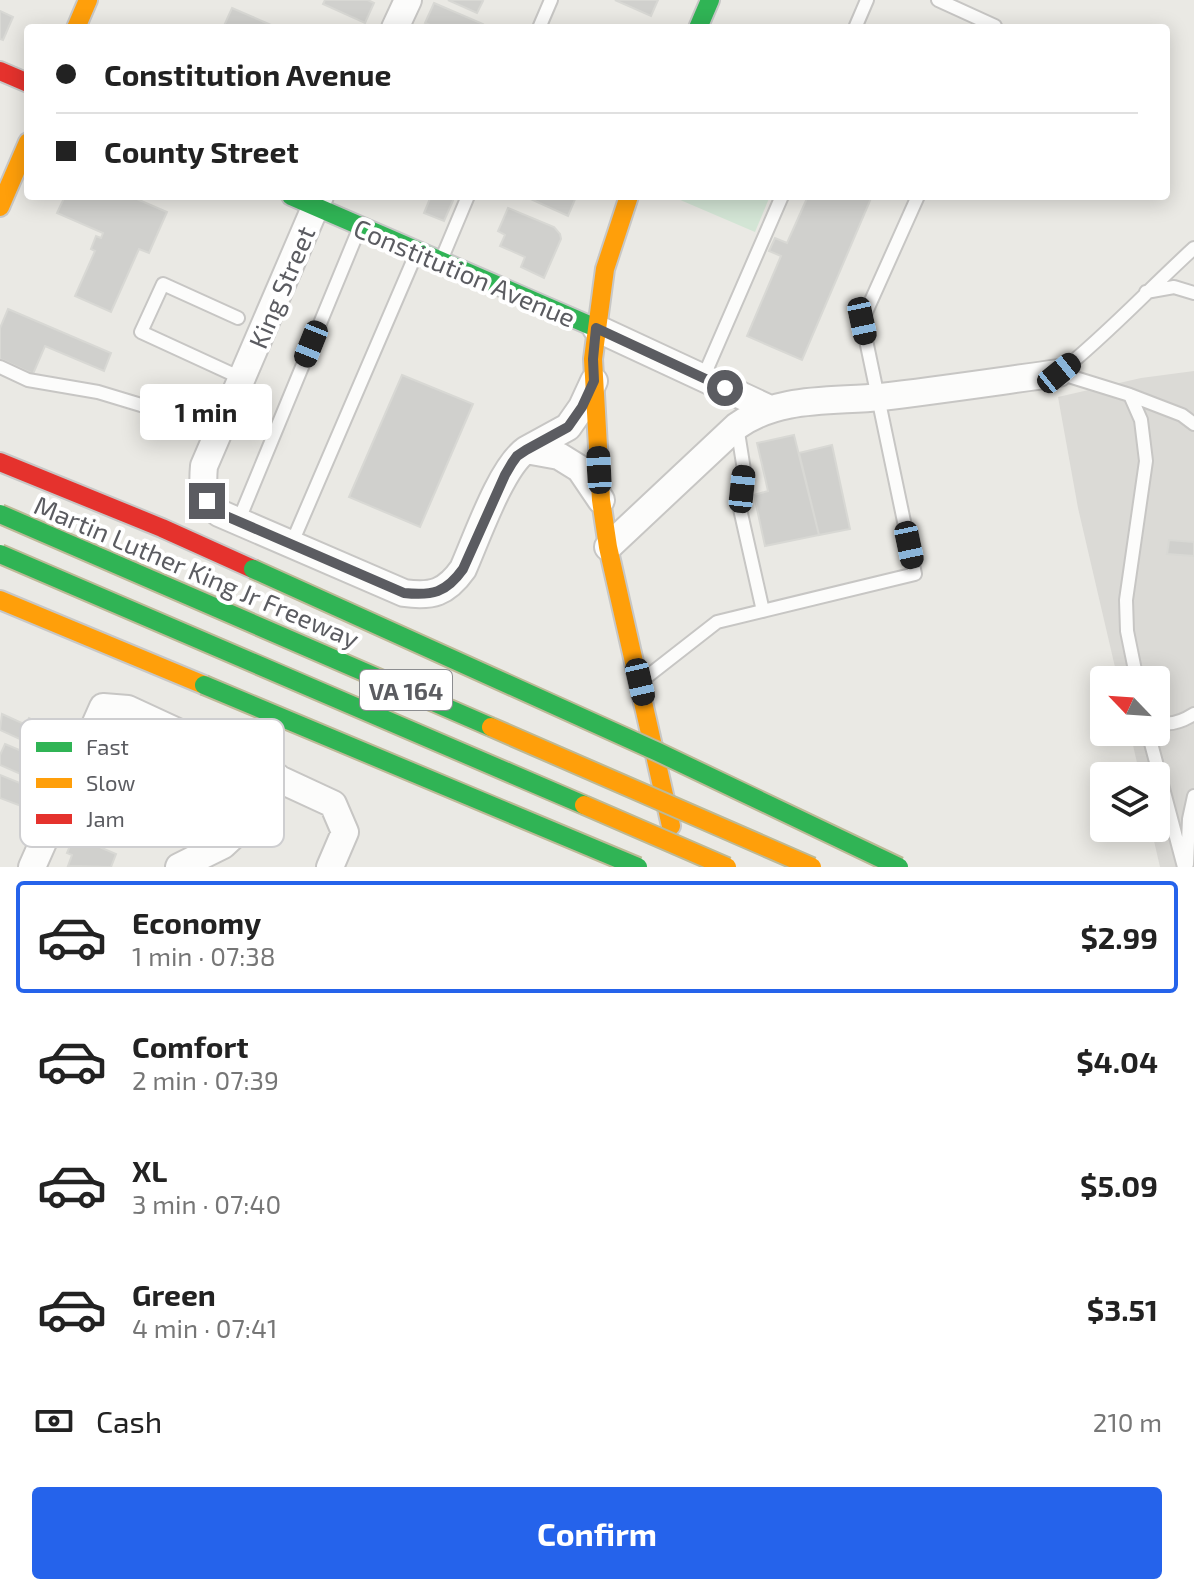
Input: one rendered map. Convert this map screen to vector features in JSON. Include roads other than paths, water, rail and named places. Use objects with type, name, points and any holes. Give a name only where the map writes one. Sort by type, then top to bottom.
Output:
[{"type":"main road","points":[[78,24],[88,0]]},
{"type":"main road","points":[[700,24],[710,0]]},
{"type":"main road","points":[[0,71],[24,81]]},
{"type":"main road","points":[[0,207],[24,151]]},
{"type":"main road","points":[[628,200],[605,269],[593,359],[601,500],[608,547],[681,867]]},
{"type":"main road","name":"Constitution Avenue","points":[[318,201],[360,226],[596,328]]},
{"type":"main road","points":[[0,462],[162,528],[621,733],[795,814],[899,867]]},
{"type":"main road","name":"Martin Luther King Jr Freeway","points":[[0,514],[812,867]]},
{"type":"main road","name":"VA 164","points":[[0,554],[727,867]]},
{"type":"main road","points":[[0,600],[638,867]]},
{"type":"street","points":[[397,24],[408,0]]},
{"type":"street","name":"King Street","points":[[238,522],[219,513],[207,501],[203,485],[204,466],[318,201]]},
{"type":"street","name":"Constitution Avenue","points":[[596,328],[770,409]]},
{"type":"street","points":[[608,547],[737,426],[770,409],[1059,373]]},
{"type":"street","points":[[238,522],[404,593],[434,594],[453,583],[463,569],[505,475],[517,456],[568,427],[594,381]]},
{"type":"street","points":[[526,450],[559,456],[580,469],[601,500]]},
{"type":"street","points":[[98,719],[103,707],[128,709],[150,719]]},
{"type":"street","points":[[284,780],[333,804],[345,832],[330,867]]},
{"type":"street","points":[[628,867],[654,832],[670,820]]},
{"type":"street","points":[[32,867],[41,847]]},
{"type":"street","points":[[179,867],[219,847]]},
{"type":"lane","points":[[541,24],[551,0]]},
{"type":"lane","points":[[857,24],[867,0]]},
{"type":"lane","points":[[938,0],[991,24]]},
{"type":"lane","points":[[441,261],[466,200]]},
{"type":"lane","points":[[703,378],[780,200]]},
{"type":"lane","points":[[640,682],[717,622],[915,574],[862,321],[916,200]]},
{"type":"lane","points":[[238,522],[360,226]]},
{"type":"lane","points":[[1059,373],[1093,346],[1194,248]]},
{"type":"lane","points":[[291,545],[418,251]]},
{"type":"lane","points":[[238,318],[163,284],[141,332],[241,378]]},
{"type":"lane","points":[[1146,292],[1174,287],[1194,293]]},
{"type":"lane","points":[[0,367],[28,380],[113,396],[217,433]]},
{"type":"lane","points":[[1059,373],[1130,395],[1182,415],[1194,424]]},
{"type":"lane","points":[[1130,395],[1141,420],[1146,461],[1126,600],[1127,631],[1134,666]]},
{"type":"lane","points":[[737,426],[744,470],[740,509],[763,611]]},
{"type":"lane","points":[[1170,723],[1184,721],[1194,714]]},
{"type":"lane","points":[[1152,746],[1186,867]]},
{"type":"lane","points":[[1186,867],[1194,796]]}]
